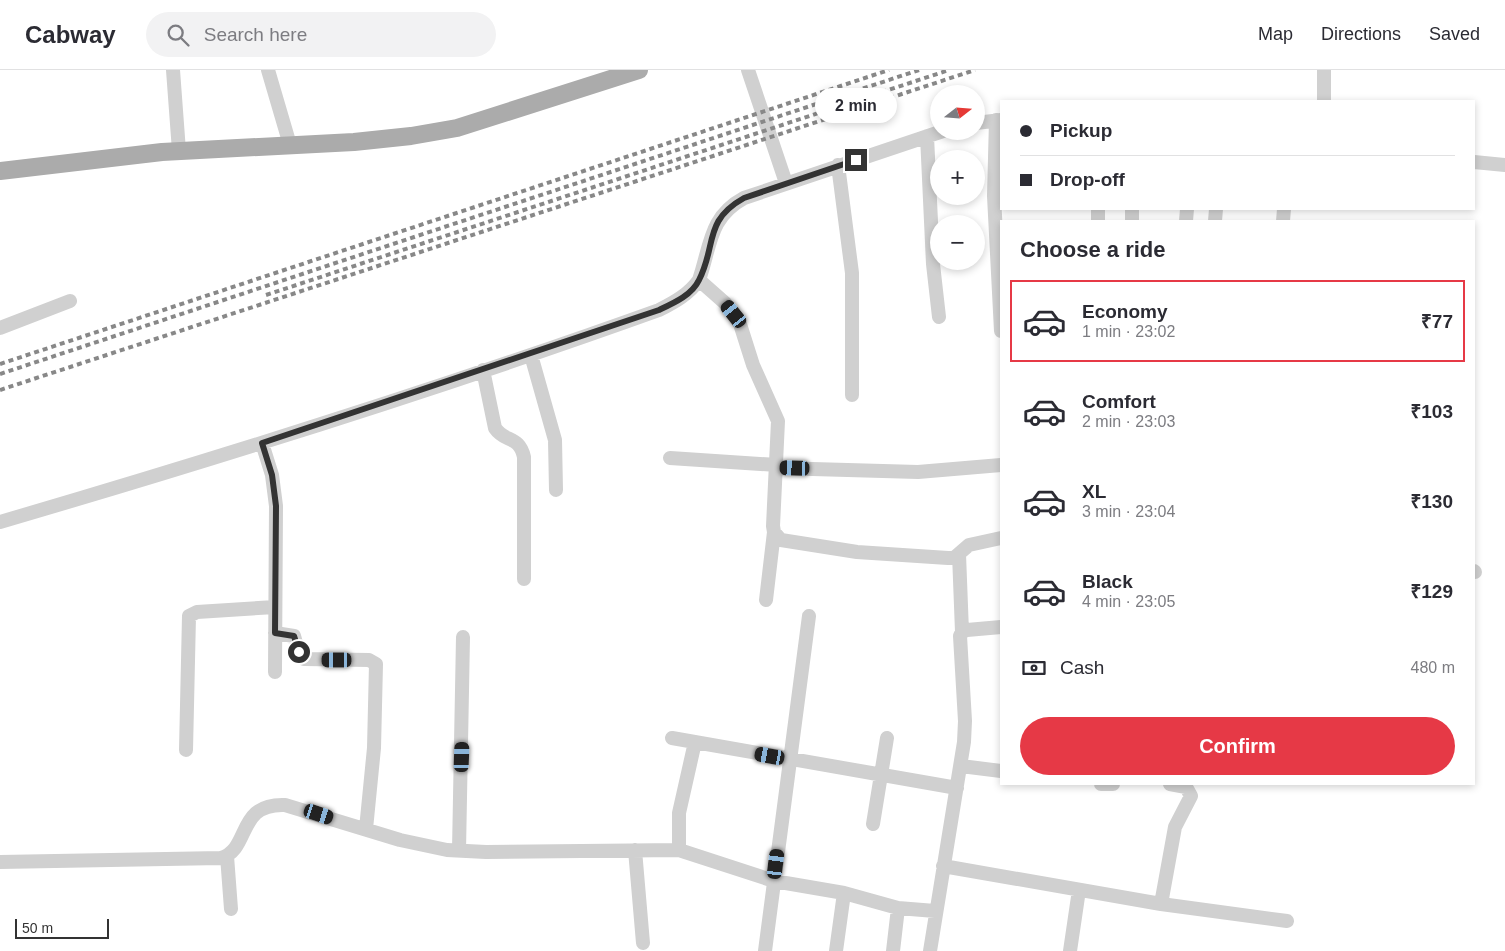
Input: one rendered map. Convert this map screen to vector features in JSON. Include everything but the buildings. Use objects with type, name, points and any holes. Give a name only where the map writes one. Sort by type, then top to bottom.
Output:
[{"type":"main road","points":[[0,171],[179,151],[392,138],[457,128],[639,70]]},
{"type":"street","points":[[172,70],[179,151]]},
{"type":"street","points":[[268,70],[290,145]]},
{"type":"street","points":[[748,70],[786,183]]},
{"type":"street","points":[[1324,70],[1324,100]]},
{"type":"street","points":[[985,122],[998,120],[994,196],[1000,312]]},
{"type":"street","points":[[0,522],[189,467],[531,355],[659,310],[686,295],[699,280],[714,228],[725,210],[744,198],[930,135]]},
{"type":"street","points":[[927,136],[933,264],[939,317]]},
{"type":"street","points":[[1475,162],[1505,165]]},
{"type":"street","points":[[838,166],[852,273],[852,395]]},
{"type":"street","points":[[699,280],[725,303],[740,324],[753,366],[778,421],[774,532],[766,600]]},
{"type":"street","points":[[0,328],[70,301]]},
{"type":"street","points":[[531,355],[550,418],[554,440],[556,490]]},
{"type":"street","points":[[483,370],[495,428],[500,434],[518,443],[524,457],[524,578]]},
{"type":"street","points":[[262,443],[272,475],[276,506],[275,672]]},
{"type":"street","points":[[670,458],[777,466],[918,472],[1000,465]]},
{"type":"street","points":[[774,532],[780,540],[788,542],[857,552],[948,558],[954,558],[969,544],[1000,538]]},
{"type":"street","points":[[930,951],[961,766],[965,721],[960,636],[962,632],[959,554]]},
{"type":"street","points":[[186,750],[189,616],[197,612],[275,607]]},
{"type":"street","points":[[765,951],[809,616]]},
{"type":"street","points":[[962,632],[1000,627]]},
{"type":"street","points":[[275,633],[294,636],[300,657],[304,660],[369,660],[376,664],[374,748],[366,830]]},
{"type":"street","points":[[459,851],[463,637]]},
{"type":"street","points":[[672,738],[957,788]]},
{"type":"street","points":[[873,824],[882,775],[886,738]]},
{"type":"street","points":[[679,850],[679,813],[695,742]]},
{"type":"street","points":[[961,766],[1000,771]]},
{"type":"street","points":[[1161,904],[1175,827],[1191,796],[1186,787],[1175,785]]},
{"type":"street","points":[[0,862],[212,859],[227,856],[235,850],[252,817],[259,811],[276,804],[304,809],[400,840],[459,851],[635,850],[649,852],[679,850],[774,881],[844,893],[898,908],[936,911]]},
{"type":"street","points":[[635,850],[643,944]]},
{"type":"street","points":[[227,856],[231,909]]},
{"type":"street","points":[[943,866],[1161,904],[1287,921]]},
{"type":"street","points":[[1070,951],[1079,890]]},
{"type":"street","points":[[836,951],[844,893]]},
{"type":"street","points":[[893,951],[898,908]]},
{"type":"railway","points":[[0,364],[889,70]]},
{"type":"railway","points":[[0,374],[919,70]]},
{"type":"railway","points":[[266,295],[949,70]]},
{"type":"railway","points":[[0,390],[975,70]]},
{"type":"route","points":[[299,652],[296,637],[275,633],[276,506],[272,475],[262,443],[531,355],[659,310],[676,302],[686,295],[699,280],[717,221],[725,210],[744,198],[856,160]]}]
